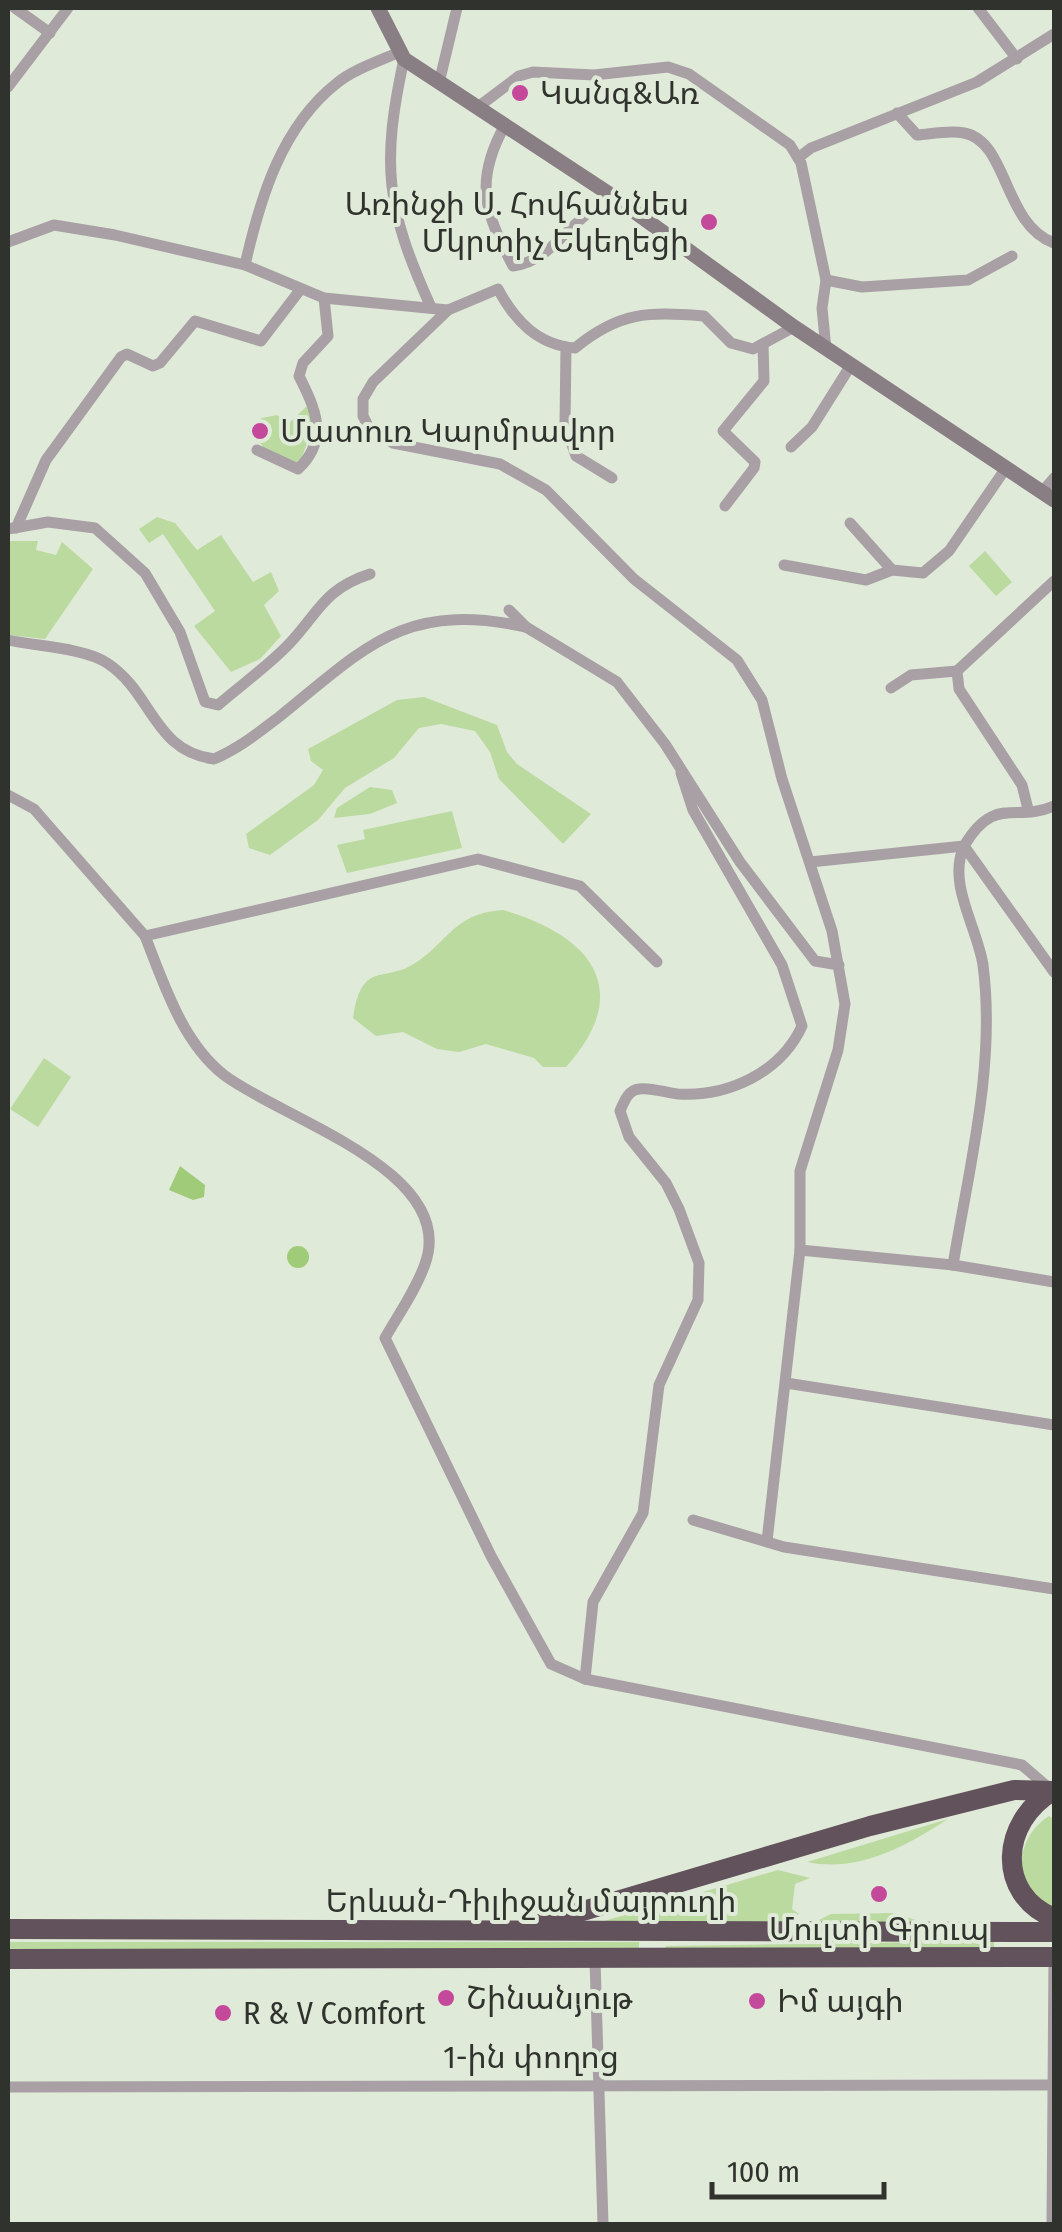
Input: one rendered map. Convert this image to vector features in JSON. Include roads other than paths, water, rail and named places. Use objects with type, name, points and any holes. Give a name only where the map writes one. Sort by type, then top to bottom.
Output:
[{"type":"highway","points":[[512,1931],[607,1907],[870,1826],[1014,1790],[1054,1792]]},
{"type":"highway","points":[[1054,1792],[1022,1820],[1010,1854],[1016,1888],[1031,1906],[1054,1918]]},
{"type":"highway","name":"Երևան-Դիլիջան մայրուղի","points":[[8,1929],[1054,1932]]},
{"type":"highway","points":[[654,1959],[646,1946],[656,1933]]},
{"type":"highway","points":[[1008,1933],[1017,1945],[1008,1958]]},
{"type":"highway","name":"Երևան-Դիլիջան մայրուղի","points":[[8,1959],[1054,1957]]},
{"type":"street","points":[[15,8],[50,33]]},
{"type":"street","points":[[8,86],[68,8]]},
{"type":"street","points":[[378,8],[402,56],[439,84],[618,199],[794,327],[1048,496],[1054,478]]},
{"type":"street","points":[[439,84],[457,8]]},
{"type":"street","points":[[978,8],[1016,59]]},
{"type":"street","points":[[798,158],[812,148],[976,82],[1054,34]]},
{"type":"street","points":[[245,266],[261,195],[306,112],[340,80],[402,56]]},
{"type":"street","points":[[402,56],[388,177],[404,248],[430,305]]},
{"type":"street","points":[[478,107],[519,76],[533,72],[594,75],[668,66],[689,74],[790,144],[798,158],[826,280],[822,308],[826,348]]},
{"type":"street","points":[[898,114],[917,135],[959,132],[984,144],[1017,212],[1031,229],[1054,243]]},
{"type":"street","points":[[505,125],[490,152],[485,204],[513,266],[527,264],[600,202],[618,199]]},
{"type":"street","points":[[8,242],[54,225],[115,234],[245,266],[324,298],[430,305],[448,310]]},
{"type":"street","points":[[826,280],[862,287],[968,280],[1012,256]]},
{"type":"street","points":[[768,1541],[800,1250],[800,1170],[838,1050],[842,1020],[839,964],[762,700],[737,660],[634,579],[546,490],[500,464],[393,443],[369,428],[363,416],[364,399],[372,382],[448,310],[498,289],[510,311],[528,330],[553,346],[575,348],[602,326],[629,315],[704,316],[731,343],[753,349],[794,327]]},
{"type":"street","points":[[12,528],[46,460],[121,356],[153,366],[160,363],[195,321],[261,342],[300,290]]},
{"type":"street","points":[[258,450],[298,469],[316,440],[318,414],[299,376],[303,363],[328,336],[324,298]]},
{"type":"street","points":[[726,506],[755,462],[723,431],[764,381],[763,344]]},
{"type":"street","points":[[566,347],[565,425],[576,456],[612,478]]},
{"type":"street","points":[[791,448],[812,427],[851,365]]},
{"type":"street","points":[[784,565],[866,580],[892,570],[923,573],[949,550],[1006,468]]},
{"type":"street","points":[[12,528],[48,522],[95,528],[145,573],[180,632],[205,702],[218,705],[290,643],[315,608],[343,583],[370,574]]},
{"type":"street","points":[[850,523],[892,570]]},
{"type":"street","points":[[891,688],[911,675],[957,671],[1054,582]]},
{"type":"street","points":[[509,610],[526,626],[618,682],[740,862],[815,961],[839,964]]},
{"type":"street","points":[[8,640],[97,657],[110,664],[176,747],[214,759],[258,733],[343,660],[380,640],[421,623],[453,616],[526,626]]},
{"type":"street","points":[[957,671],[959,690],[1022,785],[1028,809]]},
{"type":"street","points":[[585,1679],[593,1602],[643,1513],[658,1384],[698,1300],[699,1263],[679,1209],[666,1183],[629,1137],[620,1111],[629,1093],[638,1088],[680,1094],[722,1090],[768,1070],[784,1057],[802,1026],[782,965],[693,810],[681,773]]},
{"type":"street","points":[[8,795],[34,809],[145,936],[189,1036],[222,1073],[336,1137],[412,1190],[429,1227],[426,1263],[384,1338],[491,1556],[551,1664],[585,1679],[1022,1765],[1054,1792]]},
{"type":"street","points":[[953,1265],[987,1056],[982,964],[957,870],[975,827],[995,814],[1054,806]]},
{"type":"street","points":[[810,862],[964,846]]},
{"type":"street","points":[[964,846],[1054,972]]},
{"type":"street","points":[[145,936],[478,859],[580,886],[657,962]]},
{"type":"street","points":[[800,1250],[953,1265],[1054,1282]]},
{"type":"street","points":[[786,1384],[1054,1426]]},
{"type":"street","points":[[693,1520],[768,1541],[1054,1589]]},
{"type":"street","points":[[1052,2224],[1054,1957]]},
{"type":"street","points":[[595,1960],[604,2224]]},
{"type":"street","name":"1-ին փողոց","points":[[8,2087],[1054,2084]]},
{"type":"place","name":"Կանգ&Առ","points":[[520,93]]},
{"type":"place","name":"Առինջի Ս. Հովհաննես Մկրտիչ Եկեղեցի","points":[[709,222]]},
{"type":"place","name":"Մատուռ Կարմրավոր","points":[[260,431]]},
{"type":"place","name":"Մուլտի Գրուպ","points":[[879,1894]]},
{"type":"place","name":"Շինանյութ","points":[[446,1998]]},
{"type":"place","name":"Իմ այգի","points":[[757,2001]]},
{"type":"place","name":"R & V Comfort","points":[[223,2013]]}]
